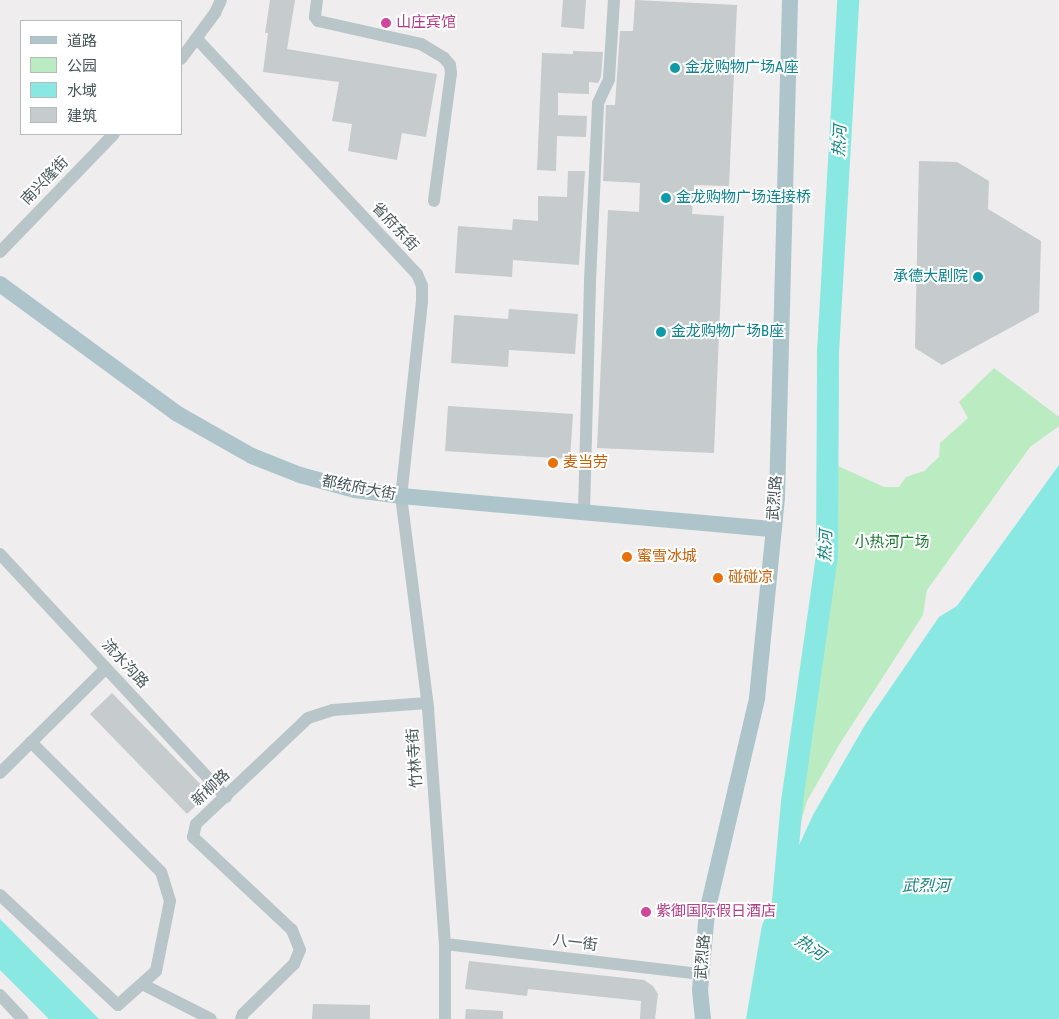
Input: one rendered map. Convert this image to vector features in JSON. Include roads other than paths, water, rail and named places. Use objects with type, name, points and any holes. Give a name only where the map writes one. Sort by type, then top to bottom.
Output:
[{"type":"main road","name":"武烈路","points":[[703,1019],[700,990],[707,912],[756,698],[777,497],[790,0]]},
{"type":"main road","name":"都统府大街","points":[[0,284],[176,413],[252,456],[300,475],[355,490],[401,496],[774,529]]},
{"type":"main road","name":"武烈路","points":[[693,1019],[700,990]]},
{"type":"street","points":[[182,58],[221,0]]},
{"type":"street","points":[[318,0],[315,17],[318,21],[421,44],[444,58],[450,64],[451,73],[434,201]]},
{"type":"street","points":[[584,512],[590,282],[598,102],[609,79],[614,0]]},
{"type":"street","name":"省府东街","points":[[196,39],[417,274],[422,286],[422,301],[401,496]]},
{"type":"street","name":"南兴隆街","points":[[0,252],[113,135]]},
{"type":"street","name":"竹林寺街","points":[[401,496],[427,703],[445,944],[446,1019]]},
{"type":"street","name":"流水沟路","points":[[0,554],[226,797]]},
{"type":"street","points":[[0,773],[106,668]]},
{"type":"street","name":"新柳路","points":[[241,1019],[242,1014],[294,964],[300,950],[292,930],[193,837],[196,824],[308,718],[333,710],[427,703]]},
{"type":"street","points":[[0,895],[118,1005],[156,971],[170,901],[161,872],[31,742]]},
{"type":"street","name":"八一街","points":[[445,944],[701,974]]},
{"type":"street","points":[[142,984],[211,1019]]},
{"type":"street","points":[[0,995],[22,1019]]},
{"type":"water","name":"武烈河","points":[[1059,465],[1059,1019],[746,1019],[762,925],[813,815],[865,725],[939,617],[957,606]]},
{"type":"water","points":[[0,919],[99,1019],[49,1019],[0,970]]},
{"type":"waterway","name":"热河","points":[[783,901],[792,802],[827,557],[828,352],[848,0]]},
{"type":"place","name":"山庄宾馆","points":[[386,23]]},
{"type":"place","name":"金龙购物广场A座","points":[[675,68]]},
{"type":"place","name":"金龙购物广场连接桥","points":[[666,198]]},
{"type":"place","name":"承德大剧院","points":[[978,277]]},
{"type":"place","name":"金龙购物广场B座","points":[[661,332]]},
{"type":"place","name":"麦当劳","points":[[553,463]]},
{"type":"place","name":"蜜雪冰城","points":[[627,557]]},
{"type":"place","name":"碰碰凉","points":[[718,578]]},
{"type":"place","name":"紫御国际假日酒店","points":[[646,912]]},
{"type":"park label","name":"小热河广场","points":[[892,543]]}]
